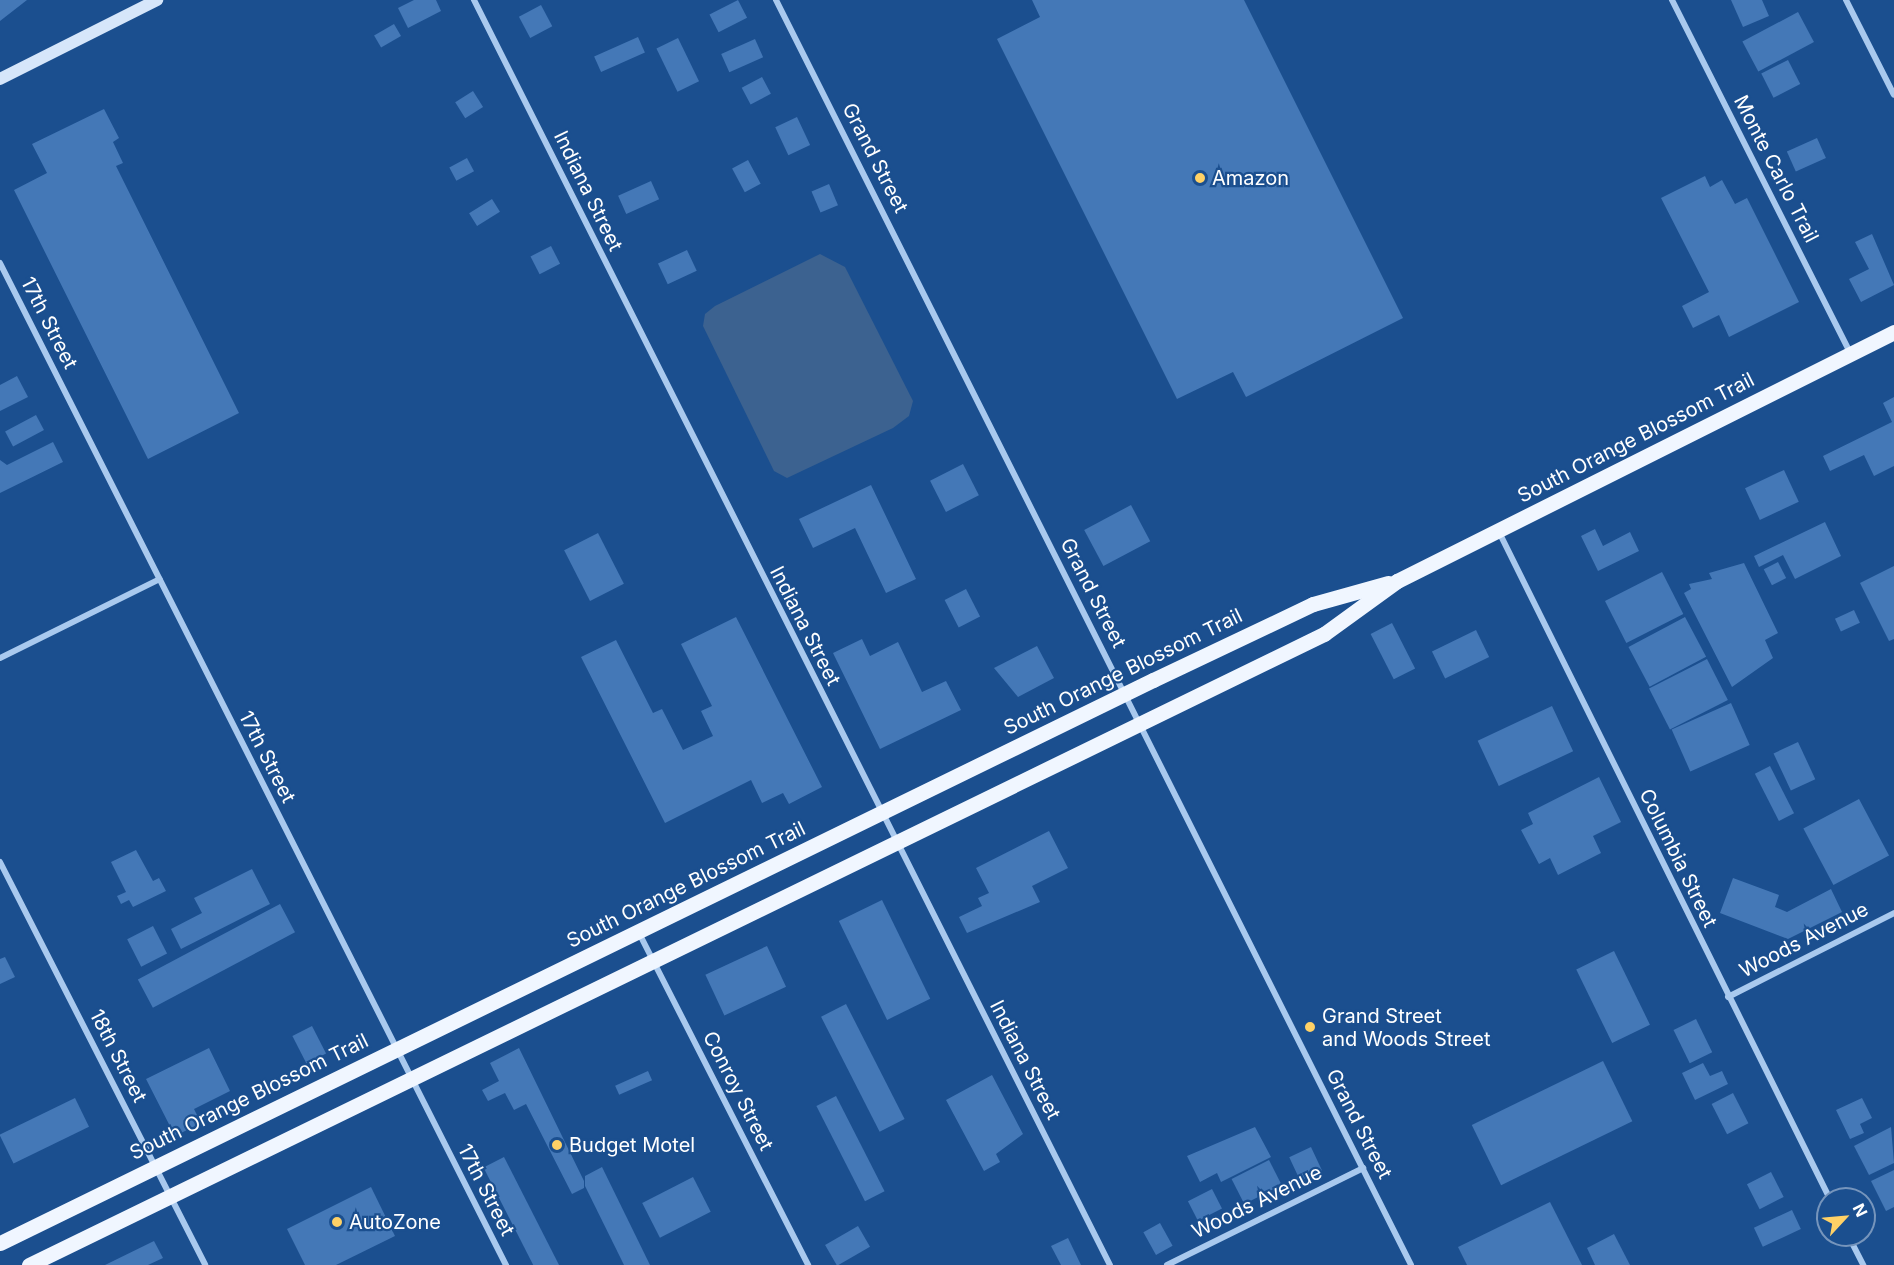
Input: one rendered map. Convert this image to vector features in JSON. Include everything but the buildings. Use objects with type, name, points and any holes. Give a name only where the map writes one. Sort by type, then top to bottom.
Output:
[{"type":"main road","name":"South Orange Blossom Trail","points":[[30,1265],[1324,634],[1397,581],[1499,532],[1894,332]]},
{"type":"main road","name":"South Orange Blossom Trail","points":[[0,1243],[1125,693],[1313,604],[1397,581]]},
{"type":"street","points":[[0,79],[157,0]]},
{"type":"street","name":"Indiana Street","points":[[474,0],[1110,1265]]},
{"type":"street","name":"Grand Street","points":[[776,0],[1411,1265]]},
{"type":"street","name":"Monte Carlo Trail","points":[[1672,0],[1851,354]]},
{"type":"street","points":[[1846,0],[1894,95]]},
{"type":"street","name":"17th Street","points":[[0,263],[506,1265]]},
{"type":"street","name":"Columbia Street","points":[[1499,532],[1824,1187]]},
{"type":"street","points":[[0,658],[160,579]]},
{"type":"street","name":"18th Street","points":[[0,862],[205,1265]]},
{"type":"street","name":"Woods Avenue","points":[[1728,997],[1894,913]]},
{"type":"street","name":"Conroy Street","points":[[638,931],[808,1265]]},
{"type":"street","name":"Woods Avenue","points":[[1167,1265],[1363,1168]]},
{"type":"street","points":[[1854,1247],[1863,1265]]},
{"type":"water","points":[[820,254],[845,267],[913,401],[909,416],[893,428],[787,478],[774,471],[703,326],[705,314],[715,306]]},
{"type":"place","name":"Amazon","points":[[1200,178]]},
{"type":"place","name":"Grand Street and Woods Street","points":[[1310,1027]]},
{"type":"place","name":"Budget Motel","points":[[557,1145]]},
{"type":"place","name":"AutoZone","points":[[337,1222]]}]
